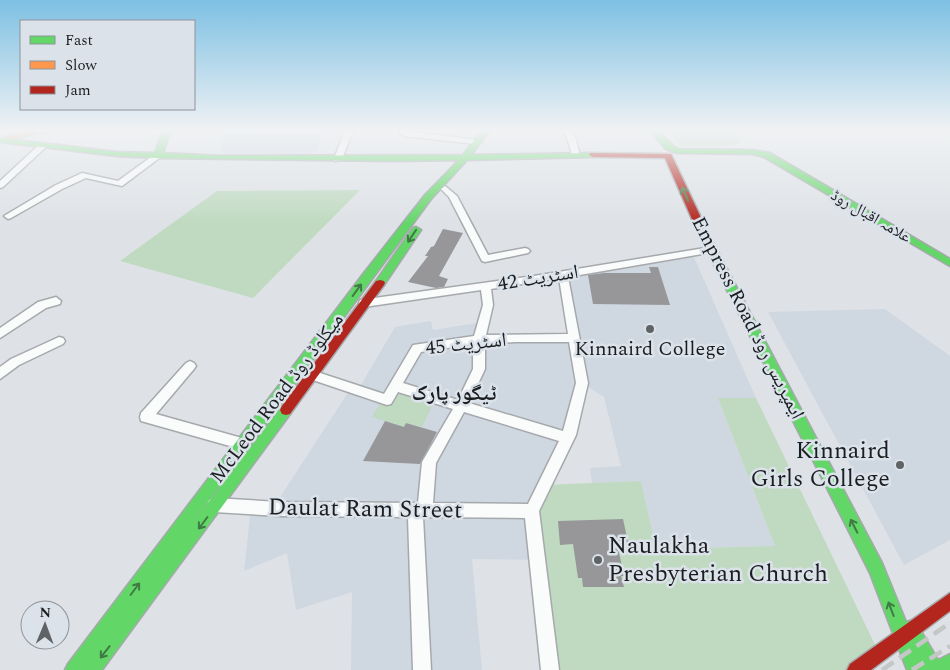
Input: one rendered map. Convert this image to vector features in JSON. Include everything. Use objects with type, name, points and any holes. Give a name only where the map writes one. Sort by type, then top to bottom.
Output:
[{"type":"main road","name":"McLeod Road میکلوڈ روڈ","points":[[74,670],[368,275],[428,197],[462,161]]},
{"type":"main road","name":"McLeod Road میکلوڈ روڈ","points":[[91,670],[216,505],[383,278],[445,190],[464,167],[472,161]]},
{"type":"main road","name":"Empress Road ایمپریس روڈ","points":[[670,161],[711,250],[787,393],[876,570],[906,633],[916,670]]},
{"type":"main road","name":"علامہ اقبال روڈ","points":[[778,161],[950,262]]},
{"type":"main road","points":[[368,275],[383,278]]},
{"type":"main road","points":[[856,670],[950,601]]},
{"type":"main road","name":"Empress Road ایمپریس روڈ","points":[[906,633],[934,670]]},
{"type":"main road","points":[[939,670],[950,663]]},
{"type":"street","points":[[0,185],[26,161]]},
{"type":"street","points":[[8,216],[59,187],[85,175],[119,184],[151,161]]},
{"type":"street","points":[[445,190],[453,196],[485,259],[525,251]]},
{"type":"street","name":"اسٹریٹ 42","points":[[364,303],[563,275],[711,250]]},
{"type":"street","points":[[550,670],[532,511],[567,438],[582,383],[563,275]]},
{"type":"street","points":[[422,670],[420,510],[428,462],[461,406],[479,369],[479,340],[488,305],[486,286]]},
{"type":"street","points":[[0,334],[42,305],[56,302]]},
{"type":"street","name":"اسٹریٹ 45","points":[[311,375],[387,400],[417,348],[442,343],[479,340],[575,338]]},
{"type":"street","points":[[0,374],[15,362],[59,340]]},
{"type":"street","points":[[190,366],[146,417],[244,444]]},
{"type":"street","points":[[395,386],[567,438]]},
{"type":"street","name":"Daulat Ram Street","points":[[198,504],[280,509],[532,511]]},
{"type":"shaded area","points":[[693,255],[756,398],[718,398],[775,546],[656,549],[641,481],[592,483],[590,468],[621,466],[604,397],[582,383],[532,511],[537,560],[472,559],[482,670],[351,670],[352,592],[296,610],[287,553],[244,571],[251,507],[273,508],[351,388],[358,390],[395,327],[431,321],[433,330],[483,322],[479,339],[575,338],[567,275]]},
{"type":"shaded area","name":"Kinnaird Girls College","points":[[885,309],[950,356],[950,540],[904,565],[768,312]]},
{"type":"green space","points":[[360,190],[253,298],[120,261],[217,191]]},
{"type":"green space","points":[[395,386],[436,398],[422,427],[406,423],[404,427],[372,417],[383,399]]},
{"type":"green space","name":"Naulakha Presbyterian Church","points":[[718,398],[756,398],[880,655],[856,670],[550,670],[532,511],[544,485],[641,481],[656,549],[775,546]]},
{"type":"building","points":[[443,229],[463,233],[439,276],[448,279],[444,287],[436,288],[408,282],[428,256],[425,256],[431,247],[434,246]]},
{"type":"building","name":"Kinnaird College","points":[[649,267],[658,267],[670,305],[593,304],[588,275],[651,273]]},
{"type":"building","points":[[385,421],[404,427],[406,423],[437,432],[420,464],[363,461]]},
{"type":"building","name":"Naulakha Presbyterian Church","points":[[623,519],[628,542],[617,543],[624,576],[621,576],[624,587],[583,587],[582,578],[578,578],[573,544],[560,545],[558,521]]},
{"type":"railway","points":[[882,670],[950,623]]},
{"type":"railway","points":[[912,670],[950,646]]},
{"type":"traffic: fast","points":[[74,670],[368,275],[428,197],[462,161]]},
{"type":"traffic: fast","points":[[778,161],[950,263]]},
{"type":"traffic: fast","points":[[380,283],[416,230]]},
{"type":"traffic: fast","points":[[704,235],[876,569],[916,670]]},
{"type":"traffic: fast","points":[[91,670],[286,410]]},
{"type":"traffic: fast","points":[[910,629],[934,670]]},
{"type":"traffic: fast","points":[[939,670],[950,663]]},
{"type":"traffic: jam","points":[[670,161],[704,235]]},
{"type":"traffic: jam","points":[[286,410],[380,283]]},
{"type":"traffic: jam","points":[[856,670],[950,601]]},
{"type":"place","name":"Kinnaird College","points":[[650,329]]},
{"type":"place","name":"Kinnaird Girls College","points":[[900,465]]},
{"type":"place","name":"Naulakha Presbyterian Church","points":[[598,560]]},
{"type":"district","name":"ٹیگور پارک","points":[[454,394]]}]
